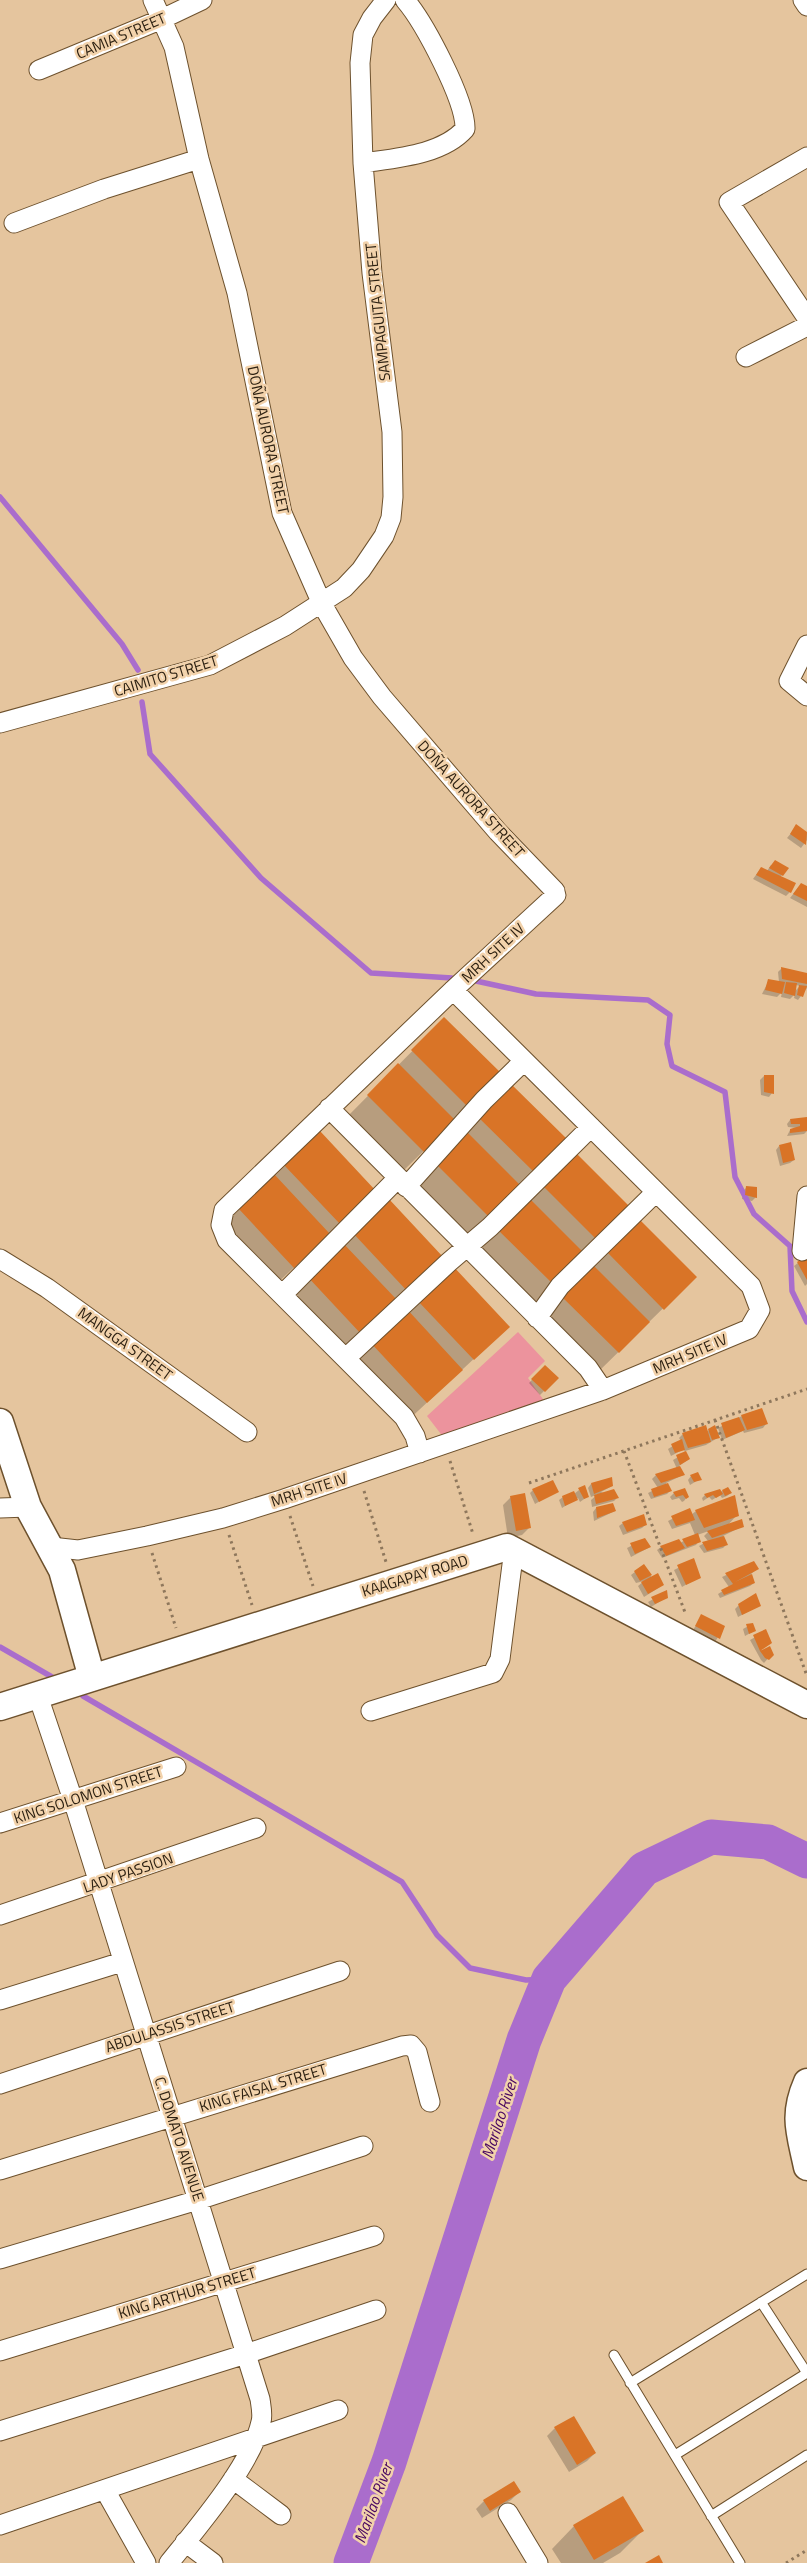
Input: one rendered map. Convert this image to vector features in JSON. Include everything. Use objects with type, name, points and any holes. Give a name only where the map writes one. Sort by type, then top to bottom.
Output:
[{"type":"street","name":"DOÑA AURORA STREET","points":[[153,0],[174,47],[199,159],[237,293],[282,513],[322,604],[353,658],[382,697],[498,832],[556,893]]},
{"type":"street","name":"CAMIA STREET","points":[[39,70],[162,19],[202,0]]},
{"type":"street","name":"SAMPAGUITA STREET","points":[[322,604],[344,588],[374,554],[391,518],[394,497],[392,432],[372,273],[363,163],[360,50],[363,35],[372,18],[386,0]]},
{"type":"street","points":[[363,163],[420,153],[451,140],[465,129],[465,118],[454,89],[417,15],[405,0]]},
{"type":"street","points":[[803,0],[807,6]]},
{"type":"street","points":[[807,157],[729,202],[807,318]]},
{"type":"street","points":[[14,223],[104,189],[199,159]]},
{"type":"street","points":[[746,356],[807,326]]},
{"type":"street","name":"CAIMITO STREET","points":[[0,723],[210,665],[286,626],[322,604]]},
{"type":"street","points":[[807,645],[790,681],[807,696]]},
{"type":"street","name":"MRH SITE IV","points":[[51,1547],[78,1550],[147,1536],[223,1518],[284,1499],[603,1390],[748,1329],[760,1310],[751,1286],[453,990],[556,893]]},
{"type":"street","points":[[420,1453],[415,1436],[404,1417],[227,1240],[221,1225],[224,1210],[453,990]]},
{"type":"street","points":[[283,1294],[402,1182],[524,1061]]},
{"type":"street","points":[[329,1108],[588,1368],[603,1390]]},
{"type":"street","points":[[346,1358],[490,1228],[590,1127]]},
{"type":"street","points":[[537,1318],[560,1286],[656,1192]]},
{"type":"street","points":[[802,1251],[807,1196]]},
{"type":"street","name":"MANGGA STREET","points":[[0,1259],[47,1288],[247,1432]]},
{"type":"street","points":[[0,1422],[28,1507],[62,1570],[92,1678]]},
{"type":"street","points":[[0,1508],[28,1507]]},
{"type":"street","name":"KAAGAPAY ROAD","points":[[0,1707],[259,1626],[319,1605],[480,1556],[500,1548],[514,1549]]},
{"type":"street","points":[[371,1711],[493,1673],[500,1659],[514,1549],[807,1705]]},
{"type":"street","name":"C. DOMATO AVENUE","points":[[38,1696],[73,1800],[170,2116],[260,2399],[262,2420],[256,2439],[233,2479],[169,2563]]},
{"type":"street","name":"KING SOLOMON STREET","points":[[0,1823],[176,1767]]},
{"type":"street","name":"LADY PASSION","points":[[0,1915],[98,1884],[256,1828]]},
{"type":"street","points":[[0,2000],[122,1962]]},
{"type":"street","name":"ABDULASSIS STREET","points":[[0,2084],[340,1971]]},
{"type":"street","name":"KING FAISAL STREET","points":[[0,2170],[170,2116],[411,2045],[416,2052],[430,2102]]},
{"type":"street","points":[[807,2082],[799,2101],[798,2121],[807,2167]]},
{"type":"street","points":[[0,2260],[198,2200],[363,2146]]},
{"type":"street","name":"KING ARTHUR STREET","points":[[0,2351],[222,2281],[374,2236]]},
{"type":"street","points":[[0,2431],[246,2354],[376,2310]]},
{"type":"street","points":[[0,2525],[338,2410]]},
{"type":"street","points":[[233,2479],[282,2515]]},
{"type":"street","points":[[105,2490],[146,2563]]},
{"type":"street","points":[[508,2512],[538,2563]]},
{"type":"street","points":[[185,2542],[213,2563]]},
{"type":"lane","points":[[630,2382],[807,2274]]},
{"type":"lane","points":[[675,2455],[807,2373],[760,2302]]},
{"type":"lane","points":[[614,2355],[740,2563]]},
{"type":"lane","points":[[711,2516],[807,2456]]},
{"type":"path","points":[[529,1483],[807,1389]]},
{"type":"path","points":[[715,1420],[807,1676]]},
{"type":"path","points":[[444,1444],[480,1556]]},
{"type":"path","points":[[624,1451],[698,1646]]},
{"type":"path","points":[[358,1474],[393,1583]]},
{"type":"path","points":[[284,1499],[319,1605]]},
{"type":"path","points":[[223,1518],[259,1626]]},
{"type":"path","points":[[147,1536],[183,1650]]},
{"type":"path","points":[[786,2563],[807,2550]]},
{"type":"shaded area","points":[[518,1332],[545,1361],[528,1378],[545,1402],[444,1438],[427,1416]]},
{"type":"building","points":[[796,824],[807,832],[806,845],[790,834]]},
{"type":"building","points":[[775,860],[789,868],[783,876],[769,868]]},
{"type":"building","points":[[761,867],[796,883],[791,893],[756,875]]},
{"type":"building","points":[[801,883],[807,886],[807,901],[793,894]]},
{"type":"building","points":[[781,967],[807,973],[807,984],[782,979]]},
{"type":"building","points":[[768,979],[785,982],[782,994],[765,990]]},
{"type":"building","points":[[786,982],[797,983],[795,996],[784,993]]},
{"type":"building","points":[[799,985],[807,986],[803,997],[797,995]]},
{"type":"building","points":[[444,1017],[503,1075],[469,1108],[411,1050]]},
{"type":"building","points":[[398,1063],[455,1120],[424,1152],[367,1095]]},
{"type":"building","points":[[764,1075],[774,1075],[774,1094],[764,1092]]},
{"type":"building","points":[[509,1082],[568,1140],[535,1173],[476,1115]]},
{"type":"building","points":[[807,1117],[807,1131],[790,1133],[790,1129],[800,1126],[800,1124],[791,1124],[790,1119]]},
{"type":"building","points":[[463,1128],[520,1185],[489,1217],[432,1160]]},
{"type":"building","points":[[320,1131],[376,1191],[341,1225],[284,1165]]},
{"type":"building","points":[[791,1142],[795,1160],[783,1163],[779,1145]]},
{"type":"building","points":[[574,1151],[632,1209],[599,1242],[541,1184]]},
{"type":"building","points":[[274,1174],[330,1234],[294,1268],[238,1208]]},
{"type":"building","points":[[746,1186],[757,1187],[757,1198],[745,1195]]},
{"type":"building","points":[[528,1197],[585,1254],[554,1285],[496,1228]]},
{"type":"building","points":[[388,1198],[444,1258],[408,1292],[352,1232]]},
{"type":"building","points":[[639,1219],[697,1277],[664,1310],[606,1251]]},
{"type":"building","points":[[342,1242],[398,1301],[362,1335],[306,1275]]},
{"type":"building","points":[[807,1255],[807,1280],[797,1262]]},
{"type":"building","points":[[452,1265],[510,1327],[474,1360],[416,1299]]},
{"type":"building","points":[[593,1265],[650,1322],[619,1353],[561,1296]]},
{"type":"building","points":[[405,1307],[463,1370],[427,1403],[369,1341]]},
{"type":"building","points":[[545,1365],[559,1378],[545,1392],[531,1379]]},
{"type":"building","points":[[762,1408],[768,1424],[747,1430],[741,1415]]},
{"type":"building","points":[[739,1417],[745,1430],[726,1438],[721,1423]]},
{"type":"building","points":[[706,1425],[711,1442],[688,1448],[682,1433]]},
{"type":"building","points":[[715,1425],[720,1438],[712,1440],[708,1429]]},
{"type":"building","points":[[682,1439],[685,1450],[675,1453],[671,1444]]},
{"type":"building","points":[[686,1451],[690,1459],[680,1465],[676,1455]]},
{"type":"building","points":[[680,1466],[685,1475],[661,1483],[655,1474]]},
{"type":"building","points":[[698,1472],[702,1480],[694,1482],[690,1475]]},
{"type":"building","points":[[612,1477],[613,1486],[594,1494],[591,1483]]},
{"type":"building","points":[[553,1480],[559,1492],[539,1502],[532,1489]]},
{"type":"building","points":[[668,1483],[672,1491],[654,1497],[651,1489]]},
{"type":"building","points":[[585,1485],[589,1497],[584,1499],[578,1488]]},
{"type":"building","points":[[728,1487],[732,1493],[725,1496],[722,1490]]},
{"type":"building","points":[[685,1488],[689,1497],[686,1499],[683,1495],[676,1497],[673,1492]]},
{"type":"building","points":[[614,1489],[619,1498],[596,1504],[594,1495]]},
{"type":"building","points":[[720,1489],[723,1494],[716,1498],[713,1495],[707,1498],[704,1494]]},
{"type":"building","points":[[574,1491],[578,1500],[565,1506],[562,1496]]},
{"type":"building","points":[[525,1493],[531,1528],[516,1531],[510,1496]]},
{"type":"building","points":[[735,1495],[739,1516],[704,1528],[695,1510]]},
{"type":"building","points":[[613,1503],[616,1511],[597,1518],[596,1507]]},
{"type":"building","points":[[690,1508],[695,1520],[676,1526],[671,1516]]},
{"type":"building","points":[[644,1514],[647,1525],[627,1532],[622,1522]]},
{"type":"building","points":[[742,1519],[744,1527],[712,1538],[707,1531]]},
{"type":"building","points":[[698,1533],[701,1542],[687,1547],[682,1539]]},
{"type":"building","points":[[724,1536],[728,1545],[707,1551],[702,1542]]},
{"type":"building","points":[[645,1538],[651,1547],[635,1554],[630,1543]]},
{"type":"building","points":[[679,1539],[685,1548],[666,1556],[660,1546]]},
{"type":"building","points":[[694,1558],[701,1578],[686,1585],[677,1565]]},
{"type":"building","points":[[754,1561],[759,1569],[735,1582],[752,1574],[755,1583],[724,1595],[721,1590],[733,1584],[725,1573]]},
{"type":"building","points":[[644,1564],[652,1575],[640,1581],[634,1571]]},
{"type":"building","points":[[658,1573],[664,1585],[648,1594],[641,1582]]},
{"type":"building","points":[[667,1590],[668,1598],[655,1604],[651,1597]]},
{"type":"building","points":[[756,1593],[761,1606],[742,1615],[738,1604]]},
{"type":"building","points":[[701,1614],[725,1626],[720,1639],[695,1626]]},
{"type":"building","points":[[753,1623],[756,1631],[749,1634],[746,1624]]},
{"type":"building","points":[[766,1629],[772,1643],[760,1651],[753,1635]]},
{"type":"building","points":[[770,1646],[774,1655],[769,1660],[760,1651]]},
{"type":"building","points":[[574,2416],[596,2453],[577,2465],[554,2427]]},
{"type":"building","points":[[514,2481],[521,2492],[490,2511],[483,2500]]},
{"type":"building","points":[[623,2496],[644,2531],[594,2560],[573,2525]]},
{"type":"building","points":[[659,2555],[663,2563],[645,2563]]},
{"type":"waterway","points":[[0,497],[122,644],[138,670]]},
{"type":"waterway","points":[[142,702],[150,754],[261,878],[371,973],[452,978]]},
{"type":"waterway","points":[[476,981],[536,994],[648,1000],[670,1015],[667,1044],[672,1066],[725,1092],[735,1177],[754,1214],[790,1246],[792,1291],[807,1322]]},
{"type":"waterway","points":[[0,1647],[59,1681]]},
{"type":"waterway","points":[[83,1696],[402,1882],[437,1935],[470,1968],[526,1980],[549,1979]]},
{"type":"waterway","name":"Marilao River","points":[[351,2563],[389,2462],[524,2040],[549,1979],[644,1869],[711,1837],[768,1842],[807,1861]]}]
